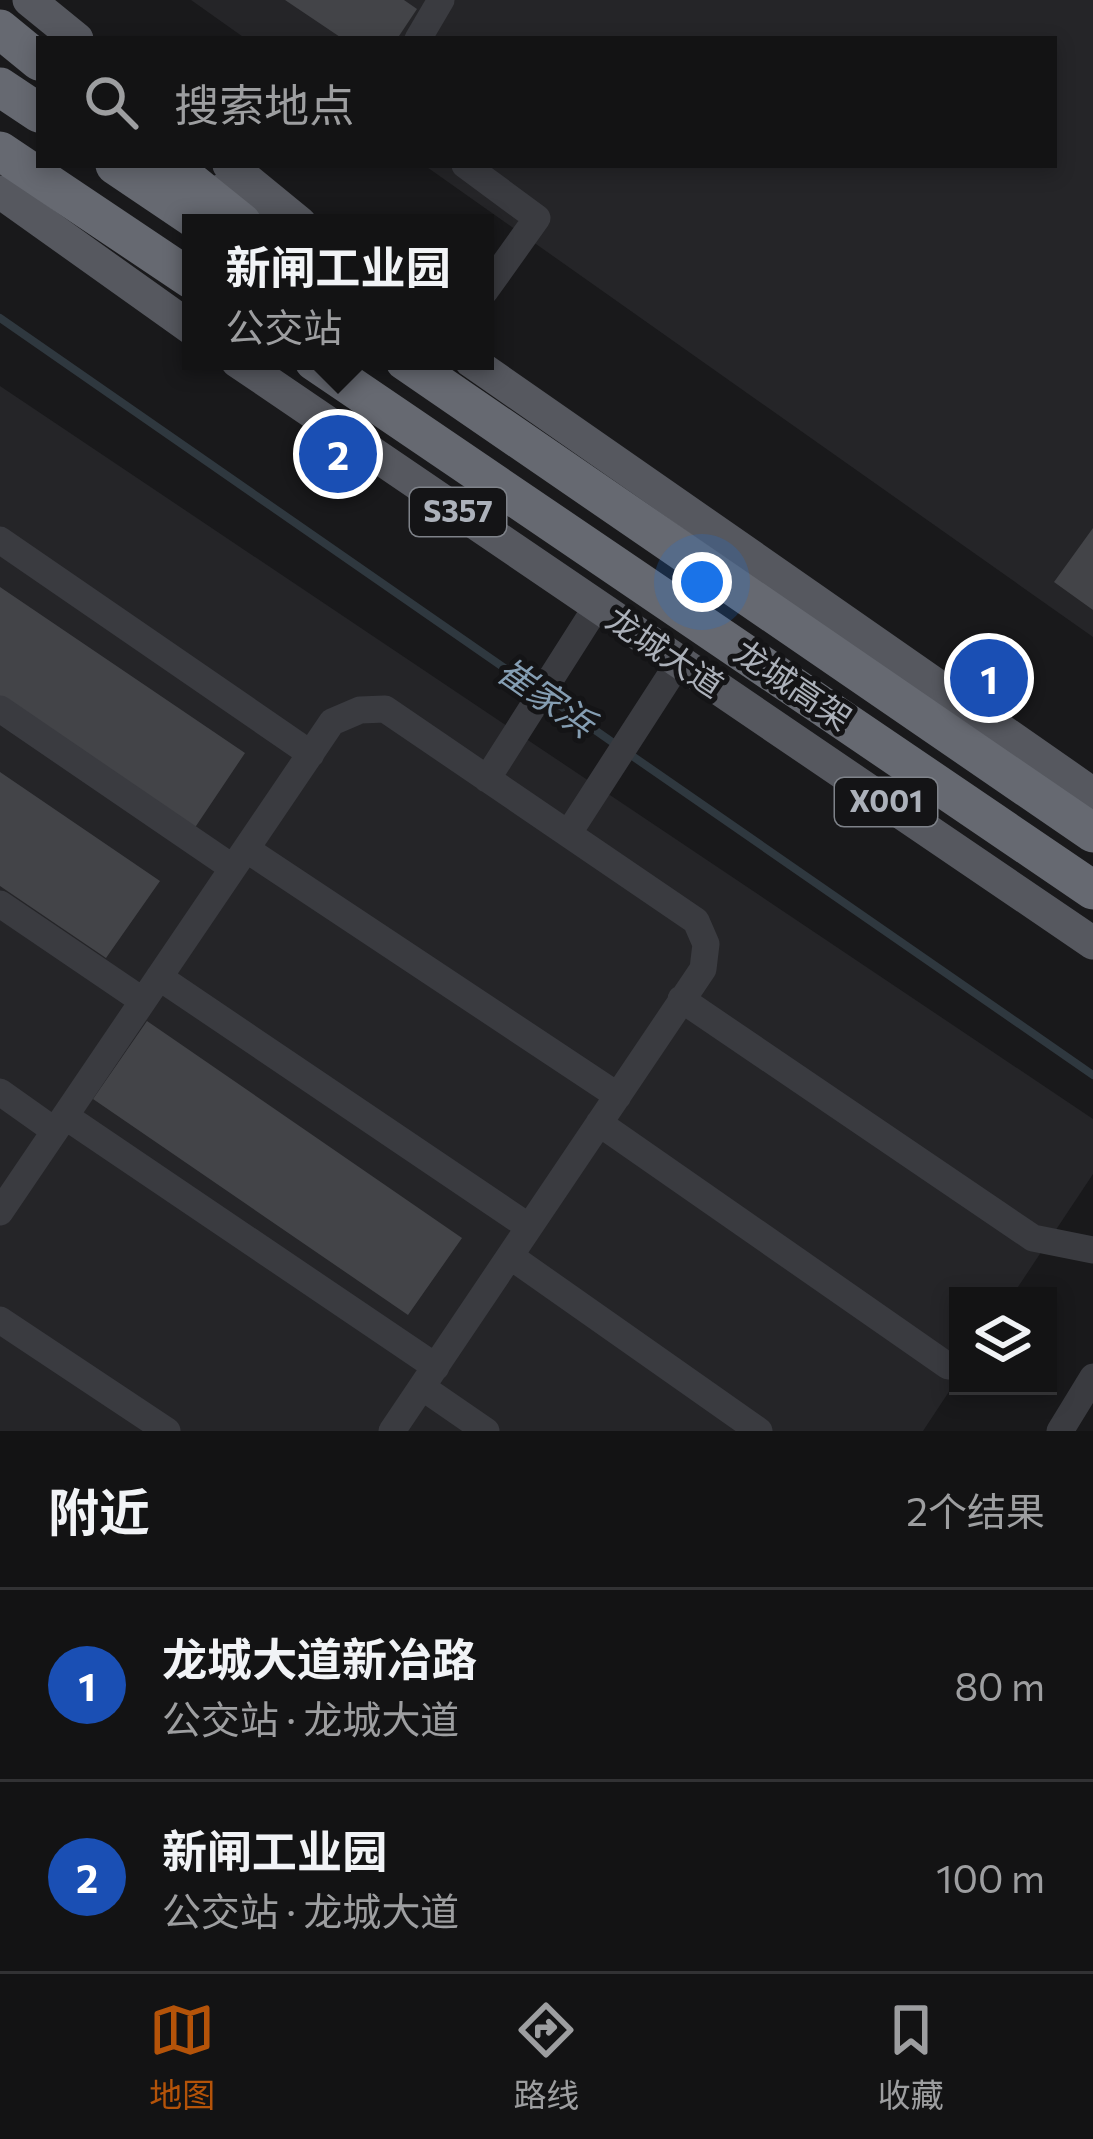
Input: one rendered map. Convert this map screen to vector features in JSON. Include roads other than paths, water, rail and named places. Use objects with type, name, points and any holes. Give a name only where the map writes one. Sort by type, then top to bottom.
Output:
[{"type":"highway","points":[[0,33],[36,60]]},
{"type":"highway","points":[[0,87],[36,111]]},
{"type":"highway","points":[[0,151],[182,273]]},
{"type":"highway","points":[[119,168],[188,214]]},
{"type":"highway","points":[[174,168],[231,214]]},
{"type":"highway","name":"龙城高架","points":[[327,370],[1093,890]]},
{"type":"highway","name":"龙城高架","points":[[418,370],[1093,833]]},
{"type":"highway","points":[[426,370],[471,405]]},
{"type":"main road","points":[[29,0],[73,36]]},
{"type":"main road","points":[[190,168],[257,214]]},
{"type":"main road","points":[[233,168],[289,214]]},
{"type":"main road","points":[[0,192],[182,322]]},
{"type":"main road","name":"龙城大道","points":[[250,370],[1093,943]]},
{"type":"main road","points":[[484,370],[1093,794]]},
{"type":"street","points":[[420,36],[441,0]]},
{"type":"street","points":[[469,168],[537,218],[494,278]]},
{"type":"street","points":[[0,540],[310,754]]},
{"type":"street","points":[[487,779],[597,606]]},
{"type":"street","points":[[568,834],[679,662]]},
{"type":"street","points":[[0,709],[618,1096]]},
{"type":"street","points":[[0,1212],[332,722],[360,710],[385,709],[696,921],[706,944],[703,969],[392,1431]]},
{"type":"street","points":[[0,904],[143,1001]]},
{"type":"street","points":[[159,977],[530,1228]]},
{"type":"street","points":[[681,999],[1033,1238],[1093,1250]]},
{"type":"street","points":[[0,1092],[60,1124],[429,1377],[485,1431]]},
{"type":"street","points":[[599,1123],[948,1366]]},
{"type":"street","points":[[510,1256],[759,1431]]},
{"type":"street","points":[[0,1319],[167,1431]]},
{"type":"street","points":[[1060,1431],[1093,1377]]},
{"type":"waterway","name":"崔家浜","points":[[0,318],[536,690]]},
{"type":"waterway","name":"崔家浜","points":[[549,698],[615,744]]},
{"type":"waterway","name":"崔家浜","points":[[628,753],[1093,1075]]},
{"type":"place","name":"新闸工业园","points":[[338,454]]},
{"type":"place","name":"龙城大道新冶路","points":[[989,678]]}]
